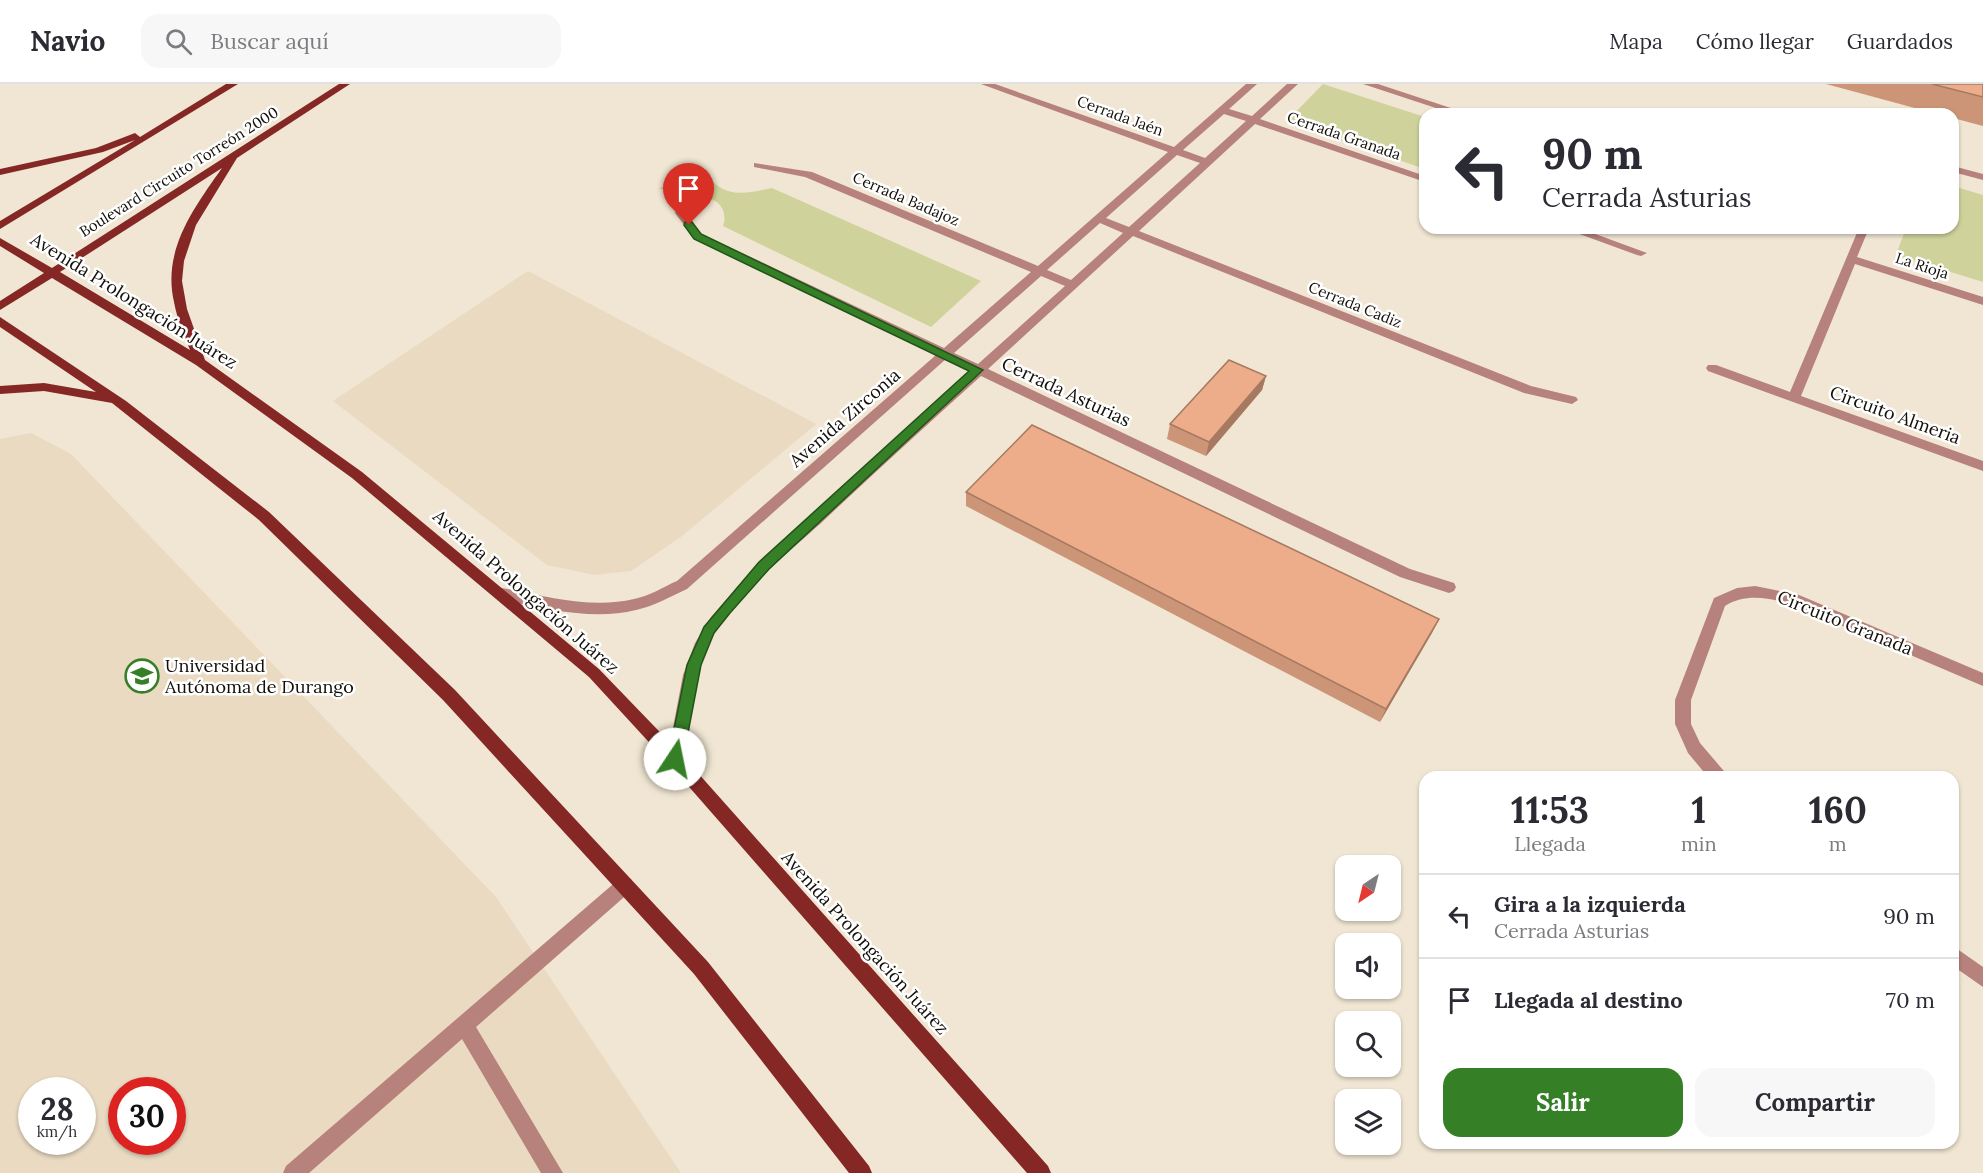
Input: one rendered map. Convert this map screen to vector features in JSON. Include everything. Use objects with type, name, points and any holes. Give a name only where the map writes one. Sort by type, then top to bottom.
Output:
[{"type":"main road","points":[[0,226],[233,84]]},
{"type":"main road","name":"Boulevard Circuito Torreón 2000","points":[[0,306],[345,84]]},
{"type":"main road","points":[[0,172],[99,150],[174,121]]},
{"type":"main road","points":[[200,362],[179,300],[177,279],[179,253],[192,218],[238,153]]},
{"type":"main road","name":"Avenida Prolongación Juárez","points":[[0,241],[200,362],[357,475],[594,673],[675,759],[1041,1173]]},
{"type":"main road","points":[[0,321],[122,404],[264,516],[449,695],[701,968],[862,1173]]},
{"type":"main road","points":[[0,390],[44,387],[76,391],[122,404]]},
{"type":"street","name":"Cerrada Jaén","points":[[986,84],[1206,162]]},
{"type":"street","name":"Avenida Zirconia","points":[[502,594],[591,609],[627,606],[651,600],[682,585],[1252,84]]},
{"type":"street","points":[[675,759],[694,665],[709,631],[764,566],[1293,84]]},
{"type":"street","points":[[1368,84],[1445,108]]},
{"type":"street","name":"Cerrada Granada","points":[[1223,110],[1419,177]]},
{"type":"street","name":"Cerrada Badajoz","points":[[758,165],[808,174],[1071,284]]},
{"type":"street","points":[[1959,171],[1983,177]]},
{"type":"street","name":"Cerrada Asturias","points":[[680,213],[698,236],[1405,573],[1449,587]]},
{"type":"street","name":"Cerrada Cadiz","points":[[1099,219],[1528,390],[1572,400]]},
{"type":"street","points":[[1586,234],[1641,253]]},
{"type":"street","points":[[1794,398],[1861,234]]},
{"type":"street","name":"La Rioja","points":[[1851,259],[1983,302]]},
{"type":"street","name":"Circuito Almeria","points":[[1712,368],[1983,466]]},
{"type":"street","name":"Circuito Granada","points":[[1712,771],[1694,748],[1683,724],[1683,700],[1719,602],[1742,591],[1764,591],[1794,599],[1983,681]]},
{"type":"street","points":[[293,1173],[625,885]]},
{"type":"street","points":[[1959,960],[1983,978]]},
{"type":"street","points":[[464,1025],[553,1173]]},
{"type":"shaded area","points":[[528,271],[816,424],[682,536],[631,571],[595,575],[547,565],[333,401]]},
{"type":"shaded area","name":"Universidad Autónoma de Durango","points":[[31,433],[71,454],[496,897],[681,1173],[0,1173],[0,439]]},
{"type":"green space","points":[[1323,84],[1419,115],[1419,167],[1286,122]]},
{"type":"green space","points":[[698,165],[714,183],[730,192],[739,193],[772,188],[981,281],[931,327],[723,226],[724,215],[721,206],[714,200],[692,193],[659,189]]},
{"type":"green space","points":[[1959,188],[1983,195],[1983,282],[1896,255],[1904,234],[1959,234]]},
{"type":"building","points":[[1932,84],[1983,84],[1983,97]]},
{"type":"building","points":[[1229,360],[1266,376],[1209,442],[1170,424]]},
{"type":"building","points":[[1032,425],[1439,619],[1386,709],[966,492]]},
{"type":"place","name":"Universidad Autónoma de Durango","points":[[142,676]]},
{"type":"route","points":[[675,759],[694,665],[701,645],[725,610],[764,566],[977,370],[698,236],[689,225]]}]
